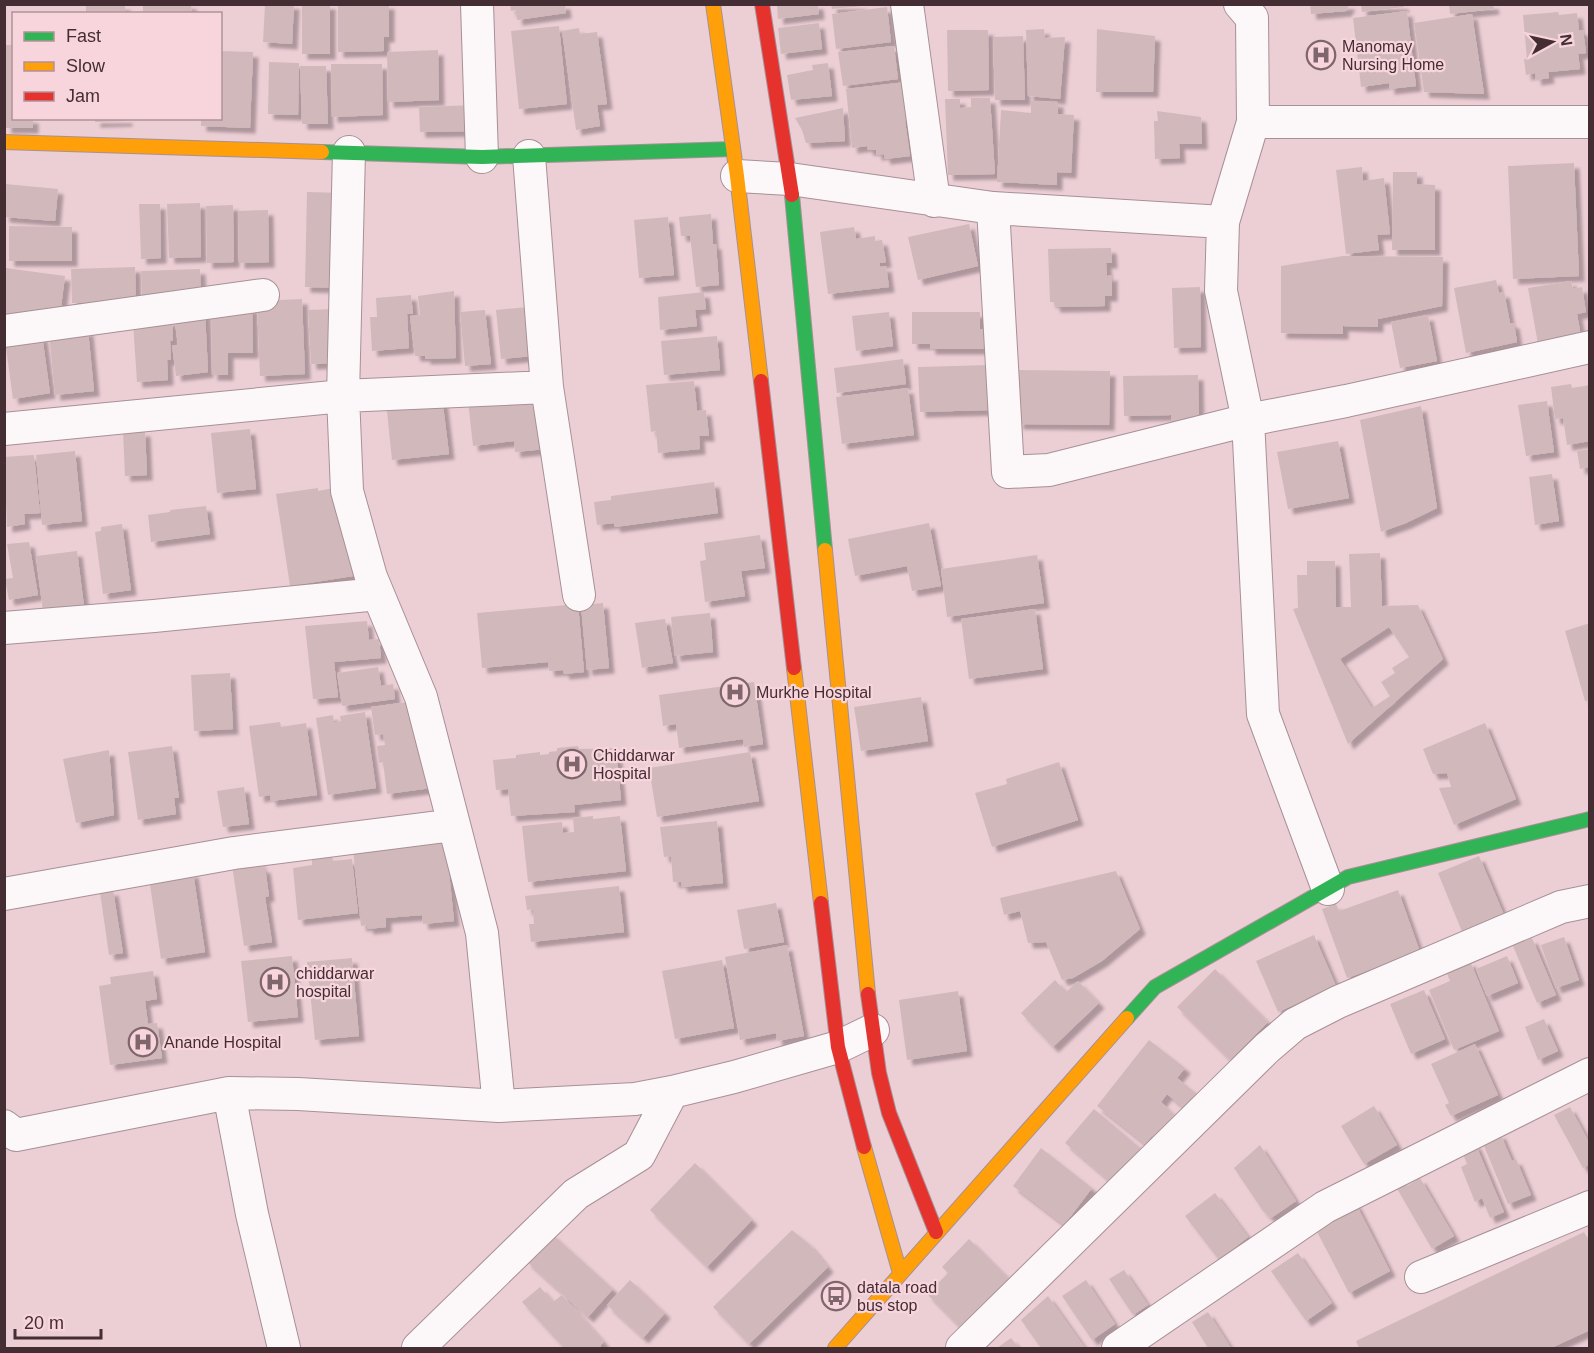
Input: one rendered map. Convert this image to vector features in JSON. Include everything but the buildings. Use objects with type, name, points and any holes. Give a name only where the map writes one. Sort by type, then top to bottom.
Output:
[{"type":"main road","points":[[713,4],[735,162],[838,1047],[900,1273]]},
{"type":"main road","points":[[762,4],[790,179],[867,994],[879,1073],[889,1113],[936,1232]]},
{"type":"main road","points":[[4,142],[482,157],[529,156],[735,162]]},
{"type":"main road","points":[[835,1348],[1155,987],[1348,877],[1590,819]]},
{"type":"street","points":[[477,4],[482,157]]},
{"type":"street","points":[[907,4],[934,201]]},
{"type":"street","points":[[1240,4],[1252,18],[1253,122],[1223,222],[1221,291],[1248,420],[1263,714],[1328,889]]},
{"type":"street","points":[[1253,122],[1590,122]]},
{"type":"street","points":[[349,152],[343,396],[347,491],[371,577],[421,697],[482,933],[499,1106]]},
{"type":"street","points":[[529,156],[547,387],[579,595]]},
{"type":"street","points":[[735,162],[790,179],[934,201],[993,208],[1223,222]]},
{"type":"street","points":[[993,208],[1008,472],[1049,470],[1248,420],[1346,401],[1590,347]]},
{"type":"street","points":[[4,331],[263,295]]},
{"type":"street","points":[[4,429],[343,396],[547,387]]},
{"type":"street","points":[[4,628],[378,594]]},
{"type":"street","points":[[4,894],[234,853],[454,825]]},
{"type":"street","points":[[962,1348],[1267,1048],[1295,1024],[1338,1002],[1561,907],[1590,901]]},
{"type":"street","points":[[4,1126],[16,1135],[229,1093],[298,1094],[499,1106],[635,1099],[734,1077],[838,1047],[873,1030]]},
{"type":"street","points":[[1118,1348],[1325,1206],[1590,1074]]},
{"type":"street","points":[[418,1348],[576,1194],[639,1155],[672,1092]]},
{"type":"street","points":[[229,1093],[252,1214],[284,1348]]},
{"type":"street","points":[[1422,1277],[1590,1207]]},
{"type":"traffic: fast","points":[[322,152],[482,157],[733,149]]},
{"type":"traffic: fast","points":[[792,195],[825,550]]},
{"type":"traffic: fast","points":[[1127,1018],[1155,987],[1348,877],[1590,819]]},
{"type":"traffic: slow","points":[[713,4],[737,176],[761,381]]},
{"type":"traffic: slow","points":[[4,142],[322,152]]},
{"type":"traffic: slow","points":[[825,550],[868,994]]},
{"type":"traffic: slow","points":[[794,668],[821,903]]},
{"type":"traffic: slow","points":[[835,1348],[1127,1018]]},
{"type":"traffic: slow","points":[[864,1147],[900,1273]]},
{"type":"traffic: jam","points":[[762,4],[792,195]]},
{"type":"traffic: jam","points":[[761,381],[794,668]]},
{"type":"traffic: jam","points":[[821,903],[838,1047],[864,1147]]},
{"type":"traffic: jam","points":[[868,994],[879,1073],[889,1113],[936,1232]]},
{"type":"place","name":"Manomay Nursing Home","points":[[1321,55]]},
{"type":"place","name":"Murkhe Hospital","points":[[735,692]]},
{"type":"place","name":"Chiddarwar Hospital","points":[[572,764]]},
{"type":"place","name":"chiddarwar hospital","points":[[275,982]]},
{"type":"place","name":"Anande Hospital","points":[[143,1042]]},
{"type":"place","name":"datala road bus stop","points":[[836,1296]]}]
